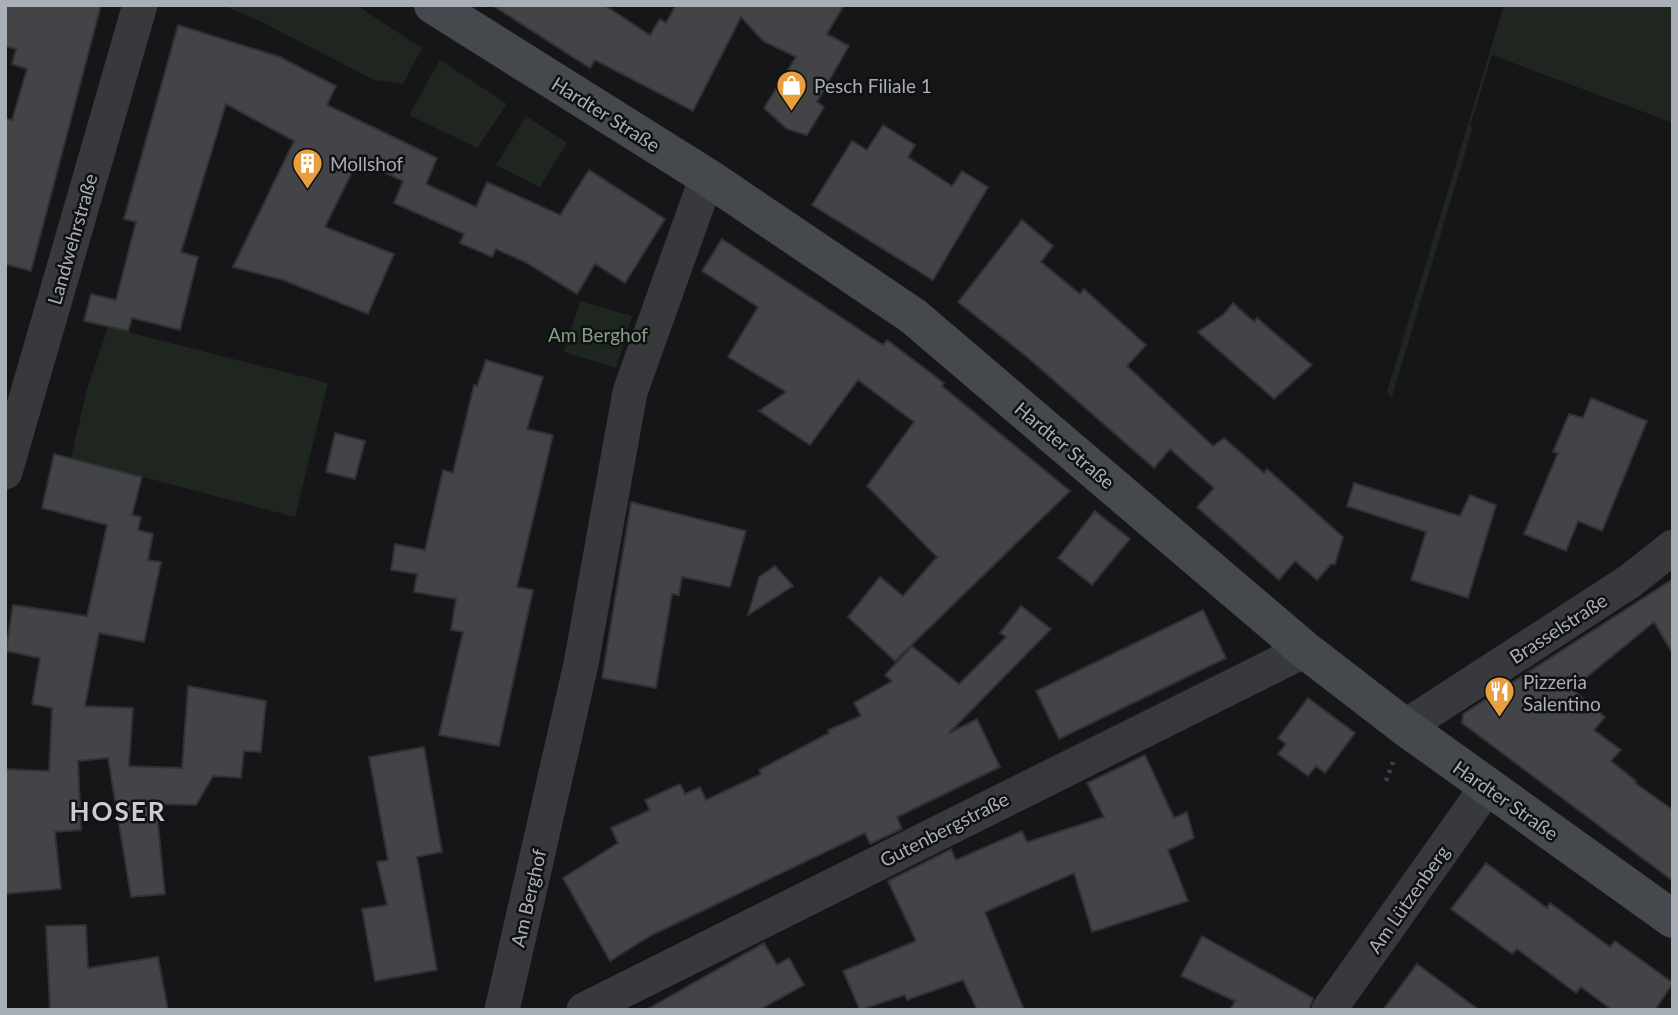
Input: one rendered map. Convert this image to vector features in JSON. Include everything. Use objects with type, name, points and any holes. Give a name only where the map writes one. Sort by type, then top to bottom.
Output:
[{"type":"main road","name":"Hardter Straße","points":[[433,5],[707,177],[913,316],[1305,650],[1487,787],[1673,919]]},
{"type":"street","name":"Landwehrstraße","points":[[5,472],[13,408],[140,5]]},
{"type":"street","name":"Am Berghof","points":[[502,1010],[581,664],[630,392],[707,177]]},
{"type":"street","name":"Brasselstraße","points":[[1405,727],[1630,581],[1673,547]]},
{"type":"street","name":"Gutenbergstraße","points":[[584,1010],[1305,650]]},
{"type":"street","name":"Am Lützenberg","points":[[1329,1010],[1487,787]]},
{"type":"green space","points":[[221,5],[356,5],[422,48],[403,84],[374,80],[260,21]]},
{"type":"green space","points":[[1504,5],[1673,5],[1673,123],[1492,55],[1392,397],[1387,392]]},
{"type":"green space","points":[[440,60],[507,104],[477,148],[409,115]]},
{"type":"green space","points":[[526,116],[567,143],[540,187],[496,165]]},
{"type":"green space","name":"Am Berghof","points":[[580,301],[632,316],[616,368],[564,352]]},
{"type":"green space","points":[[108,327],[328,383],[295,517],[71,458],[87,389]]},
{"type":"building","points":[[5,5],[101,5],[31,271],[5,264],[5,118],[12,120],[27,69],[12,64],[16,49],[5,46]]},
{"type":"building","points":[[492,5],[604,5],[650,35],[660,19],[666,23],[676,5],[844,5],[827,34],[849,46],[817,102],[824,107],[807,135],[787,129],[764,108],[796,57],[763,41],[741,17],[693,111],[595,60],[590,68]]},
{"type":"building","points":[[178,25],[280,57],[336,86],[327,105],[437,158],[426,184],[476,207],[487,182],[560,215],[589,170],[665,219],[625,283],[595,264],[577,294],[525,262],[496,249],[492,257],[460,243],[464,234],[394,203],[403,181],[358,160],[325,227],[394,254],[368,314],[283,280],[233,267],[294,141],[226,104],[181,252],[198,257],[180,330],[132,318],[128,331],[84,321],[91,294],[116,300],[136,222],[124,219]]},
{"type":"building","points":[[883,125],[915,145],[908,157],[952,186],[962,171],[988,187],[933,280],[812,205],[852,141],[867,150]]},
{"type":"building","points":[[1022,220],[1053,246],[1041,262],[1080,294],[1084,289],[1146,345],[1127,366],[1213,446],[1224,438],[1264,473],[1267,469],[1343,537],[1335,564],[1331,564],[1317,580],[1295,561],[1279,580],[1197,507],[1214,488],[1170,449],[1154,468],[1027,357],[958,302]]},
{"type":"building","points":[[722,239],[883,345],[887,340],[944,383],[942,386],[1070,491],[895,661],[848,617],[880,577],[903,596],[937,557],[867,486],[914,422],[858,380],[810,445],[759,411],[786,392],[728,357],[758,307],[702,271]]},
{"type":"building","points":[[1233,303],[1254,322],[1257,318],[1312,365],[1274,399],[1198,332],[1224,314]]},
{"type":"building","points":[[486,360],[543,377],[527,429],[553,435],[517,587],[533,590],[499,746],[439,735],[463,632],[451,630],[456,599],[414,592],[417,574],[391,570],[395,544],[425,550],[443,470],[453,473],[474,385],[477,386]]},
{"type":"building","points":[[1591,398],[1647,421],[1602,531],[1578,521],[1566,551],[1524,534],[1558,453],[1553,452],[1569,414],[1583,418]]},
{"type":"building","points":[[335,433],[365,441],[355,479],[326,472]]},
{"type":"building","points":[[54,454],[142,477],[132,515],[141,517],[138,530],[153,534],[148,560],[161,562],[144,642],[99,633],[85,706],[133,708],[129,766],[182,768],[188,686],[266,701],[261,752],[244,751],[241,778],[213,776],[196,805],[156,804],[165,894],[131,897],[108,758],[78,761],[81,830],[55,832],[61,889],[5,894],[5,769],[49,771],[52,708],[32,704],[40,658],[6,651],[13,605],[87,616],[107,525],[42,508]]},
{"type":"building","points":[[1354,483],[1460,516],[1470,495],[1496,505],[1468,598],[1411,580],[1426,532],[1347,506]]},
{"type":"building","points":[[631,502],[746,531],[730,587],[682,577],[679,595],[672,594],[656,688],[602,678]]},
{"type":"building","points":[[1095,511],[1130,539],[1092,585],[1058,558]]},
{"type":"building","points":[[775,566],[793,586],[748,615],[759,577]]},
{"type":"building","points":[[1673,579],[1673,654],[1654,622],[1572,689],[1605,717],[1594,730],[1621,750],[1611,761],[1636,781],[1635,783],[1673,810],[1673,881],[1462,723],[1463,714]]},
{"type":"building","points":[[1021,606],[1051,629],[949,733],[977,719],[1000,767],[897,817],[902,829],[870,844],[865,833],[650,936],[610,961],[563,878],[618,843],[611,828],[650,810],[645,800],[680,784],[685,794],[700,787],[706,800],[761,774],[759,770],[829,733],[828,730],[861,716],[854,703],[892,681],[885,675],[912,646],[959,684],[1006,637],[1000,633]]},
{"type":"building","points":[[1203,610],[1226,658],[1059,739],[1036,691]]},
{"type":"building","points":[[1308,698],[1355,733],[1325,773],[1316,766],[1308,776],[1278,754],[1286,744],[1278,738]]},
{"type":"building","points":[[424,747],[442,852],[417,857],[437,970],[375,981],[362,909],[387,905],[377,862],[388,860],[369,757]]},
{"type":"building","points":[[1145,755],[1174,818],[1187,812],[1194,838],[1168,850],[1188,901],[1092,932],[1074,873],[985,912],[1024,1010],[977,1010],[963,980],[907,1000],[905,995],[860,1010],[843,971],[916,941],[888,881],[951,849],[956,860],[1022,831],[1027,842],[1104,817],[1087,783]]},
{"type":"building","points":[[1486,863],[1547,908],[1550,903],[1610,947],[1615,941],[1673,983],[1655,1010],[1612,1010],[1581,987],[1576,993],[1517,949],[1512,954],[1451,909]]},
{"type":"building","points":[[86,925],[88,968],[158,957],[168,1010],[50,1010],[46,926]]},
{"type":"building","points":[[1202,936],[1313,998],[1309,1010],[1230,1010],[1235,1001],[1181,976]]},
{"type":"building","points":[[764,943],[777,965],[789,958],[804,985],[759,1010],[646,1010]]},
{"type":"building","points":[[1417,964],[1479,1010],[1383,1010]]},
{"type":"place","name":"Pesch Filiale 1","points":[[791,112]]},
{"type":"place","name":"Mollshof","points":[[307,190]]},
{"type":"place","name":"Pizzeria Salentino","points":[[1500,719]]},
{"type":"district","name":"HOSER","points":[[118,811]]}]
